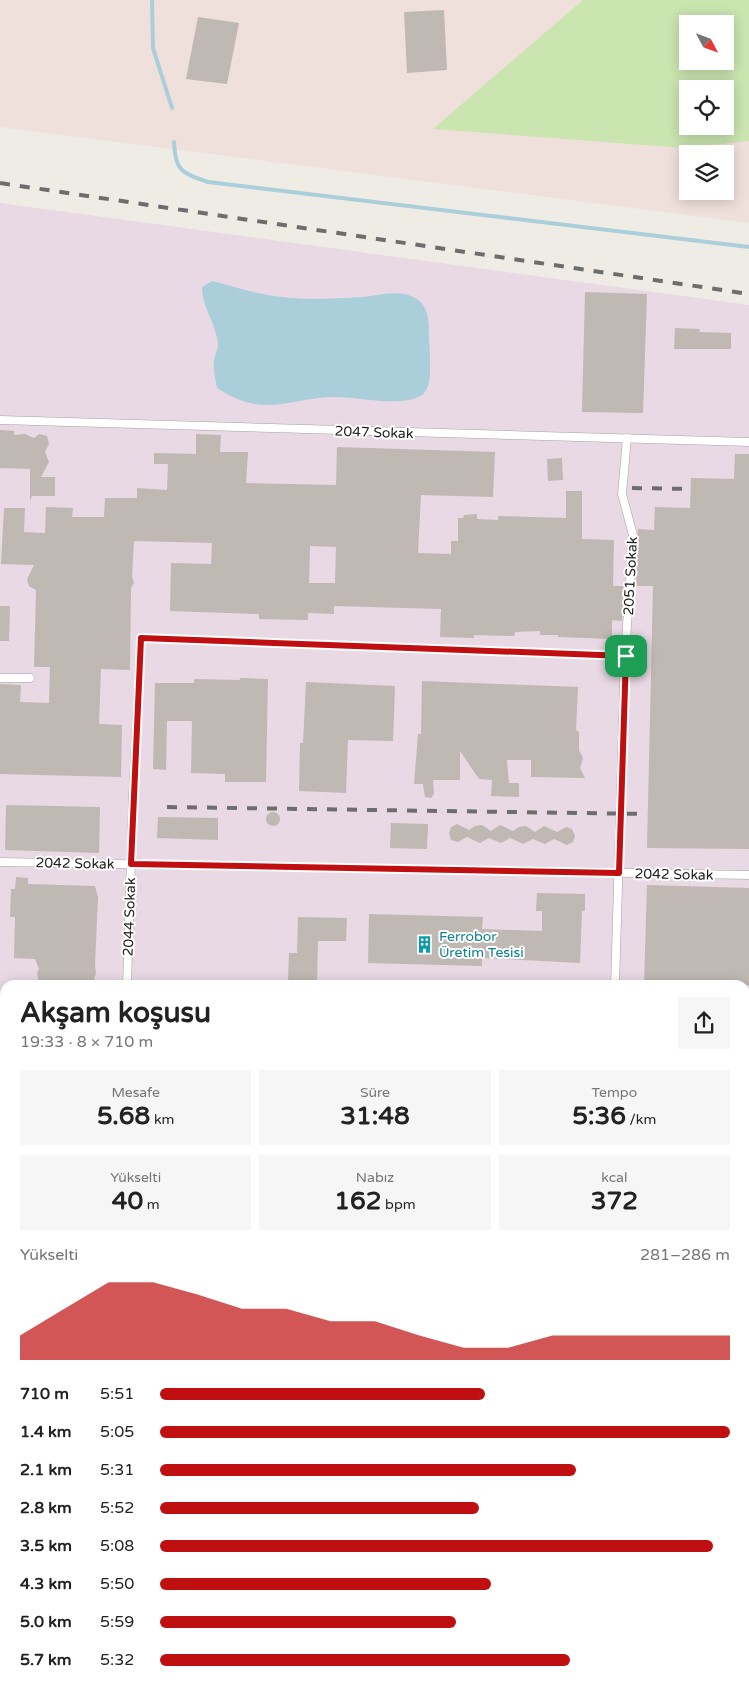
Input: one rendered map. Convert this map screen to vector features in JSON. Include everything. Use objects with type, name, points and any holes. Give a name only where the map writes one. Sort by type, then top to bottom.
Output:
[{"type":"lane","name":"2047 Sokak","points":[[0,420],[749,442]]},
{"type":"lane","name":"2051 Sokak","points":[[615,980],[626,656],[633,535],[622,494],[626,438]]},
{"type":"lane","name":"2044 Sokak","points":[[127,980],[141,638],[626,656]]},
{"type":"lane","points":[[0,678],[30,678]]},
{"type":"lane","name":"2042 Sokak","points":[[0,862],[749,875]]},
{"type":"shaded area","points":[[0,0],[749,0],[749,223],[0,127]]},
{"type":"shaded area","points":[[0,203],[749,305],[749,980],[0,980]]},
{"type":"green space","points":[[583,0],[749,0],[749,141],[711,145],[679,145],[679,148],[433,129]]},
{"type":"water","points":[[212,281],[257,293],[287,298],[361,297],[394,293],[413,297],[425,308],[428,319],[430,376],[426,390],[415,398],[404,401],[334,397],[266,405],[247,402],[229,395],[217,388],[214,372],[218,346],[217,337],[204,302],[202,287]]},
{"type":"building","points":[[444,10],[447,70],[407,73],[404,12]]},
{"type":"building","points":[[198,17],[239,23],[227,84],[186,79]]},
{"type":"building","points":[[585,292],[647,294],[643,413],[582,412]]},
{"type":"building","points":[[675,328],[700,329],[699,332],[731,333],[731,349],[674,349]]},
{"type":"building","points":[[0,430],[14,431],[14,435],[25,434],[34,438],[39,434],[47,436],[49,444],[45,452],[49,462],[41,477],[55,477],[55,496],[32,496],[30,501],[30,469],[0,468]]},
{"type":"building","points":[[196,434],[221,435],[220,452],[248,452],[246,483],[336,485],[337,447],[495,452],[493,497],[421,495],[418,553],[451,554],[451,541],[458,541],[458,518],[463,518],[464,515],[477,514],[477,519],[498,520],[498,516],[566,518],[566,491],[582,491],[582,539],[614,540],[613,586],[624,586],[622,621],[612,620],[612,639],[540,635],[540,631],[515,632],[514,636],[474,635],[474,638],[440,637],[441,609],[334,606],[334,614],[308,613],[308,620],[259,619],[259,614],[170,611],[171,563],[211,564],[212,543],[134,541],[132,576],[134,583],[131,588],[130,670],[101,669],[99,724],[122,725],[121,777],[0,774],[0,684],[21,685],[20,702],[49,703],[50,667],[34,667],[36,590],[29,586],[27,579],[34,565],[1,564],[4,508],[25,508],[24,532],[45,533],[46,507],[73,508],[72,517],[104,517],[105,498],[137,498],[137,488],[167,490],[168,464],[154,464],[154,453],[196,454]],"holes":[[[310,546],[336,547],[335,583],[309,583]]]},
{"type":"building","points":[[735,454],[749,454],[749,849],[647,848],[653,586],[636,586],[638,529],[654,530],[655,507],[690,508],[691,478],[734,479]]},
{"type":"building","points":[[562,458],[563,480],[548,481],[547,459]]},
{"type":"building","points":[[0,606],[10,606],[9,641],[0,641]]},
{"type":"building","points":[[240,678],[268,679],[266,782],[225,782],[225,774],[191,773],[192,721],[167,721],[166,770],[153,769],[155,683],[194,683],[194,679],[240,680]]},
{"type":"building","points":[[422,681],[578,687],[576,730],[579,732],[579,750],[583,758],[580,768],[585,778],[531,777],[531,760],[507,760],[509,783],[519,783],[519,797],[491,796],[492,780],[479,779],[460,751],[460,780],[433,780],[434,794],[431,798],[425,797],[423,784],[414,784],[418,734],[421,734]]},
{"type":"building","points":[[306,682],[395,686],[393,741],[348,740],[346,793],[299,791],[300,743],[303,743]]},
{"type":"building","points":[[6,805],[100,807],[99,853],[5,850]]},
{"type":"building","points":[[273,812],[278,814],[280,819],[278,824],[273,826],[268,824],[266,819],[268,814]]},
{"type":"building","points":[[158,817],[218,818],[218,840],[157,838]]},
{"type":"building","points":[[391,823],[428,824],[427,849],[390,848]]},
{"type":"building","points":[[457,824],[469,830],[475,826],[482,825],[491,831],[500,825],[513,831],[519,827],[526,826],[535,832],[544,826],[557,832],[566,827],[572,829],[575,836],[573,842],[567,845],[554,839],[545,844],[533,839],[523,844],[510,838],[501,843],[489,838],[480,843],[467,837],[458,842],[451,840],[449,833],[451,827]]},
{"type":"building","points":[[16,877],[28,878],[28,884],[95,886],[98,897],[95,980],[38,980],[37,973],[39,969],[35,959],[14,958],[15,917],[10,917],[11,889],[15,889]]},
{"type":"building","points":[[647,885],[749,888],[749,980],[644,980]]},
{"type":"building","points":[[537,893],[585,894],[585,911],[582,911],[580,963],[482,958],[482,966],[368,963],[369,914],[483,917],[482,929],[542,931],[542,911],[536,911]]},
{"type":"building","points":[[298,917],[347,918],[346,941],[318,941],[317,980],[288,980],[289,953],[297,953]]},
{"type":"waterway","points":[[152,0],[153,48],[172,108]]},
{"type":"waterway","points":[[174,142],[176,159],[181,169],[191,176],[208,182],[749,247]]},
{"type":"railway","points":[[0,183],[749,294]]},
{"type":"railway","points":[[632,488],[691,489]]},
{"type":"railway","points":[[167,807],[647,814]]},
{"type":"place","name":"Ferrobor Üretim Tesisi","points":[[425,944]]},
{"type":"route","points":[[141,638],[626,656],[619,873],[131,864],[141,638]]}]
